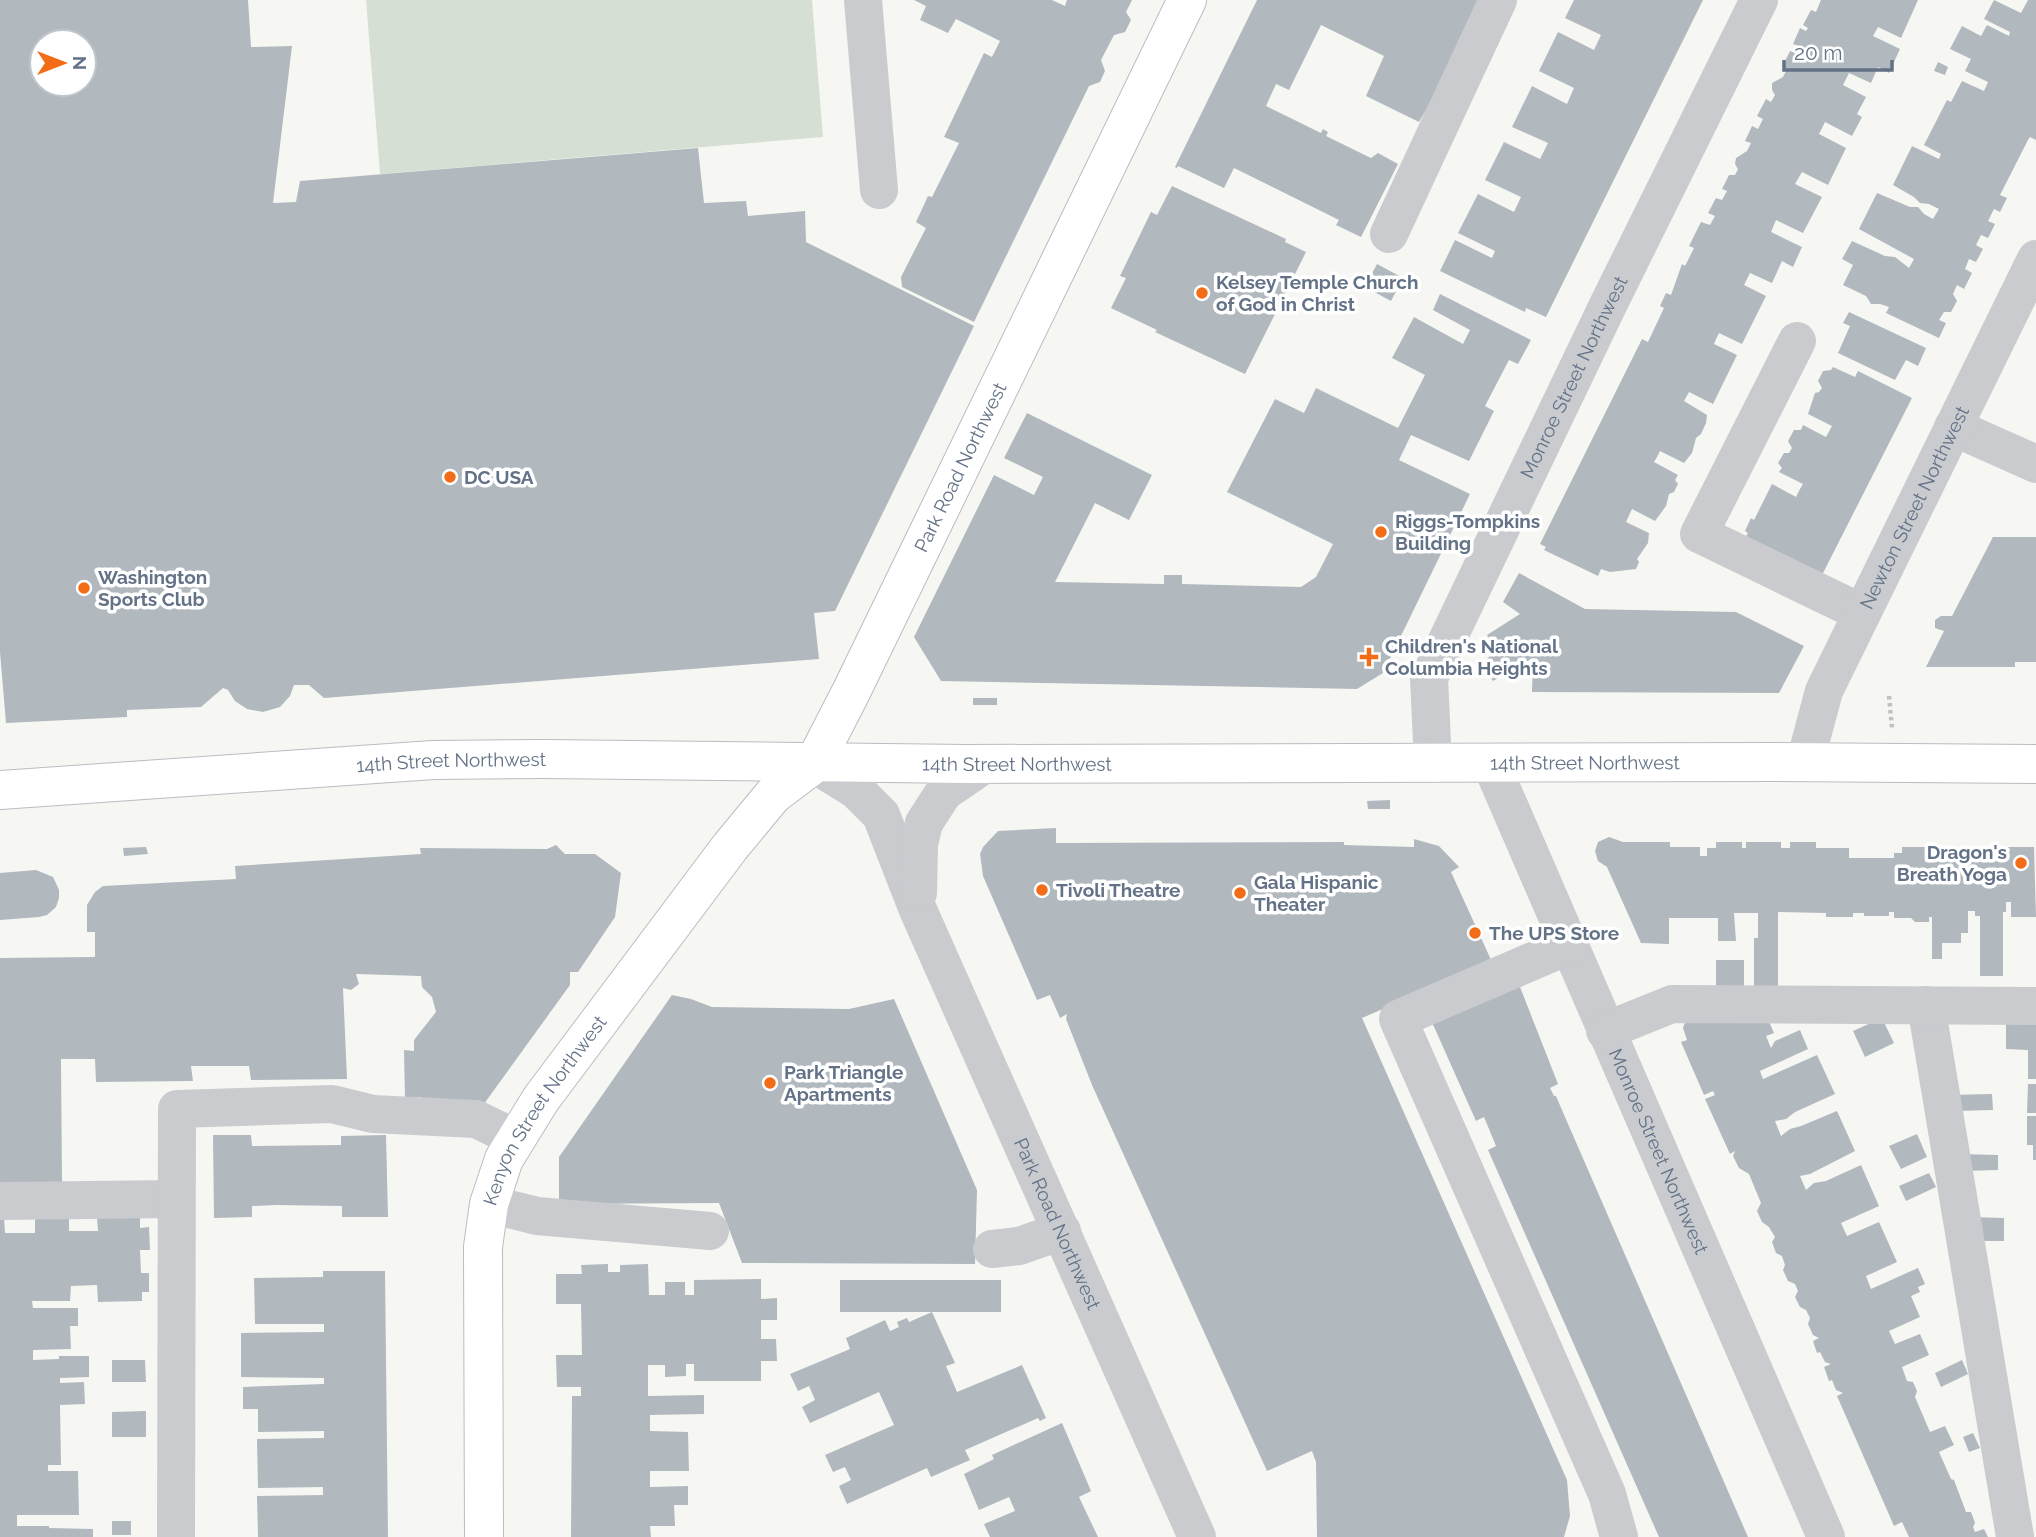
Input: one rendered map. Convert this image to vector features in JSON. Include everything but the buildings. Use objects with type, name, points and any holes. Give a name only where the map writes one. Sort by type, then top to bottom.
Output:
[{"type":"main road","name":"Park Road Northwest","points":[[814,764],[1187,0]]},
{"type":"main road","name":"14th Street Northwest","points":[[0,790],[433,760],[558,759],[814,764],[2036,764]]},
{"type":"main road","name":"Kenyon Street Northwest","points":[[484,1537],[482,1247],[489,1204],[503,1159],[541,1099],[730,847],[773,795],[814,764]]},
{"type":"street","points":[[863,0],[879,190]]},
{"type":"street","points":[[1389,234],[1497,0]]},
{"type":"street","name":"Monroe Street Northwest","points":[[1433,764],[1429,678],[1615,291],[1759,0]]},
{"type":"street","name":"Newton Street Northwest","points":[[1805,762],[1824,691],[2036,259]]},
{"type":"street","points":[[1797,341],[1699,534],[1862,613]]},
{"type":"street","points":[[1953,427],[2036,464]]},
{"type":"street","name":"Park Road Northwest","points":[[814,764],[856,790],[881,815],[918,909],[1062,1231],[1184,1533]]},
{"type":"street","name":"Park Road Northwest","points":[[918,909],[918,857],[925,823],[944,792],[985,764]]},
{"type":"street","name":"Monroe Street Northwest","points":[[1491,764],[1826,1537]]},
{"type":"street","points":[[1568,946],[1398,1019],[1608,1494],[1619,1537]]},
{"type":"street","points":[[1605,1031],[1672,1004],[2036,1006]]},
{"type":"street","points":[[1926,1005],[2015,1537]]},
{"type":"street","points":[[176,1537],[177,1109],[332,1104],[373,1114],[477,1118],[517,1139]]},
{"type":"street","points":[[0,1201],[176,1199]]},
{"type":"street","points":[[489,1204],[537,1216],[710,1231]]},
{"type":"street","points":[[992,1249],[1019,1246],[1062,1231]]},
{"type":"path","points":[[1889,696],[1892,729]]},
{"type":"shaded area","points":[[366,0],[812,0],[823,137],[380,174]]},
{"type":"place","name":"Kelsey Temple Church of God in Christ","points":[[1202,293]]},
{"type":"place","name":"DC USA","points":[[450,477]]},
{"type":"place","name":"Riggs-Tompkins Building","points":[[1381,532]]},
{"type":"place","name":"Washington Sports Club","points":[[84,588]]},
{"type":"place","name":"Children's National Columbia Heights","points":[[1369,657]]},
{"type":"place","name":"Dragon's Breath Yoga","points":[[2021,863]]},
{"type":"place","name":"Tivoli Theatre","points":[[1042,890]]},
{"type":"place","name":"Gala Hispanic Theater","points":[[1240,893]]},
{"type":"place","name":"The UPS Store","points":[[1475,933]]},
{"type":"place","name":"Park Triangle Apartments","points":[[770,1083]]}]
